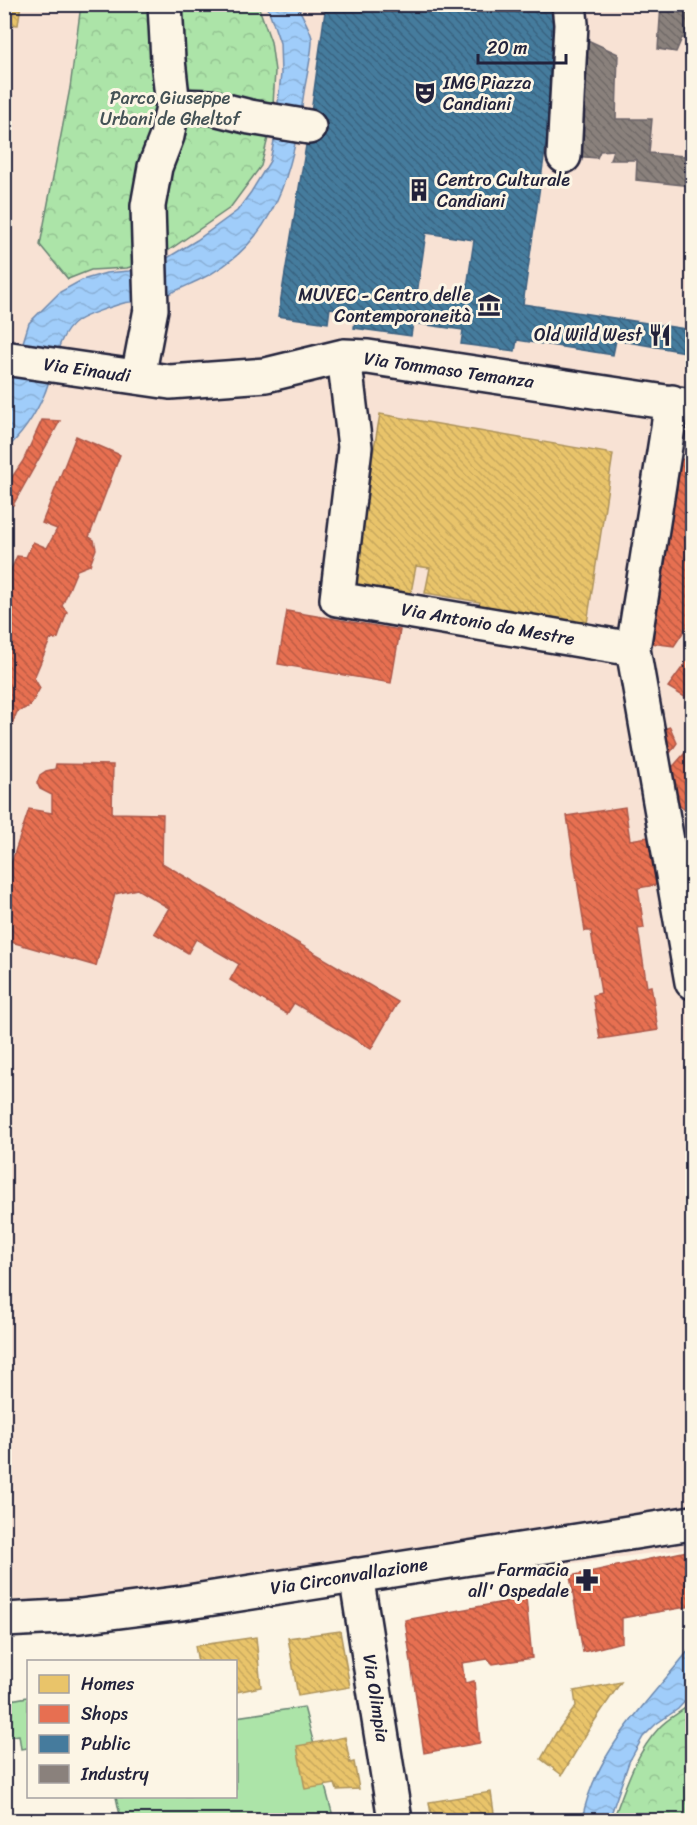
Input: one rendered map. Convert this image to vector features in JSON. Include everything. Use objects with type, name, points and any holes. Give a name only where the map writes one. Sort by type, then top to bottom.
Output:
[{"type":"street","points":[[124,375],[151,309],[148,206],[155,167],[168,136],[173,106],[165,4]]},
{"type":"street","points":[[564,156],[571,24],[569,4]]},
{"type":"street","points":[[173,106],[210,107],[250,117],[309,127]]},
{"type":"street","name":"Via Tommaso Temanza","points":[[170,382],[266,375],[344,356],[368,357],[682,404]]},
{"type":"street","name":"Via Antonio da Mestre","points":[[344,356],[355,447],[337,598],[633,649]]},
{"type":"street","name":"Via Einaudi","points":[[4,358],[170,382]]},
{"type":"street","points":[[682,404],[633,649],[680,844],[693,982]]},
{"type":"street","name":"Via Circonvallazione","points":[[4,1620],[101,1613],[182,1603],[693,1522]]},
{"type":"street","name":"Via Olimpia","points":[[356,1575],[395,1821]]},
{"type":"shaded area","points":[[4,5],[692,5],[692,1548],[5,1636]]},
{"type":"green space","name":"Parco Giuseppe Urbani de Gheltof","points":[[81,5],[258,5],[271,42],[275,71],[272,122],[261,166],[230,208],[156,259],[127,268],[91,270],[68,279],[40,245],[70,88]]},
{"type":"green space","points":[[27,1697],[27,1748],[21,1749],[19,1735],[5,1737],[5,1701]]},
{"type":"green space","points":[[692,1702],[692,1820],[613,1820],[643,1749],[663,1724]]},
{"type":"green space","points":[[304,1707],[334,1820],[121,1820],[116,1798],[237,1798],[237,1717]]},
{"type":"water","points":[[267,5],[297,5],[309,30],[312,43],[294,149],[276,202],[263,226],[246,247],[224,266],[197,281],[156,299],[124,303],[77,321],[64,336],[44,395],[36,410],[22,432],[5,450],[5,387],[29,323],[60,292],[82,280],[159,263],[197,240],[237,211],[270,161],[281,74],[280,43]]},
{"type":"water","points":[[692,1646],[692,1694],[678,1709],[656,1724],[643,1737],[629,1762],[609,1820],[582,1820],[589,1794],[611,1748]]},
{"type":"building: Homes","points":[[4,4],[21,4],[18,25],[4,24]]},
{"type":"building: Homes","points":[[380,414],[613,454],[586,630],[478,613],[480,602],[425,593],[430,568],[416,566],[409,603],[349,593]]},
{"type":"building: Homes","points":[[340,1631],[350,1687],[298,1696],[288,1638]]},
{"type":"building: Homes","points":[[256,1637],[261,1687],[237,1692],[237,1660],[198,1660],[195,1646]]},
{"type":"building: Homes","points":[[621,1682],[562,1775],[541,1759],[556,1733],[576,1706],[574,1691]]},
{"type":"building: Homes","points":[[345,1737],[350,1763],[354,1762],[359,1789],[337,1790],[335,1784],[305,1789],[297,1746]]},
{"type":"building: Homes","points":[[491,1792],[495,1820],[432,1820],[429,1802]]},
{"type":"building: Shops","points":[[575,4],[646,4],[646,5]]},
{"type":"building: Shops","points":[[42,420],[60,421],[13,505],[4,502],[4,489],[23,461]]},
{"type":"building: Shops","points":[[76,436],[120,455],[89,537],[94,540],[96,549],[90,565],[77,570],[62,606],[67,612],[58,638],[50,640],[34,678],[40,688],[30,706],[17,712],[4,743],[4,585],[17,556],[26,557],[33,542],[47,548],[57,529],[42,523]]},
{"type":"building: Shops","points":[[681,459],[692,461],[692,619],[674,646],[651,643]]},
{"type":"building: Shops","points":[[287,611],[400,630],[391,683],[278,664]]},
{"type":"building: Shops","points":[[692,654],[692,692],[688,699],[668,687]]},
{"type":"building: Shops","points":[[670,727],[677,743],[659,769],[657,731]]},
{"type":"building: Shops","points":[[692,745],[692,800],[684,809],[666,795],[661,780]]},
{"type":"building: Shops","points":[[56,764],[113,765],[112,813],[163,814],[162,863],[398,1002],[371,1049],[294,1003],[287,1014],[230,980],[239,964],[196,939],[188,953],[154,933],[169,908],[137,889],[115,894],[96,966],[4,940],[4,885],[29,809],[52,813],[52,795],[40,789],[37,783],[40,775],[55,769]]},
{"type":"building: Shops","points":[[625,807],[630,840],[648,837],[656,885],[638,888],[644,928],[638,929],[647,987],[651,986],[658,1030],[600,1039],[593,995],[601,993],[591,931],[585,931],[567,816]]},
{"type":"building: Shops","points":[[692,859],[692,886],[679,868]]},
{"type":"building: Shops","points":[[692,1550],[692,1606],[622,1618],[622,1642],[583,1652],[570,1576]]},
{"type":"building: Shops","points":[[526,1598],[532,1658],[493,1664],[488,1659],[462,1663],[465,1683],[474,1681],[480,1743],[424,1753],[405,1620]]},
{"type":"building: Public","name":"Centro Culturale Candiani","points":[[326,4],[561,4],[551,109],[523,304],[692,330],[692,353],[616,340],[613,355],[517,340],[515,351],[461,344],[463,330],[413,323],[411,336],[354,328],[356,312],[330,308],[328,323],[278,316],[309,127]],"holes":[[[426,233],[474,240],[465,301],[417,294]]]},
{"type":"building: Industry","points":[[661,4],[692,4],[692,40],[682,38],[676,52],[658,49]]},
{"type":"building: Industry","points":[[579,36],[618,54],[616,119],[652,119],[649,153],[685,156],[692,112],[692,186],[636,180],[637,160],[610,160],[613,150],[600,151],[597,158],[573,156]]},
{"type":"place","name":"IMG Piazza Candiani","points":[[425,93]]},
{"type":"place","name":"Centro Culturale Candiani","points":[[419,190]]},
{"type":"place","name":"MUVEC - Centro delle Contemporaneità","points":[[489,305]]},
{"type":"place","name":"Old Wild West","points":[[660,335]]},
{"type":"place","name":"Farmacia all' Ospedale","points":[[587,1580]]}]
